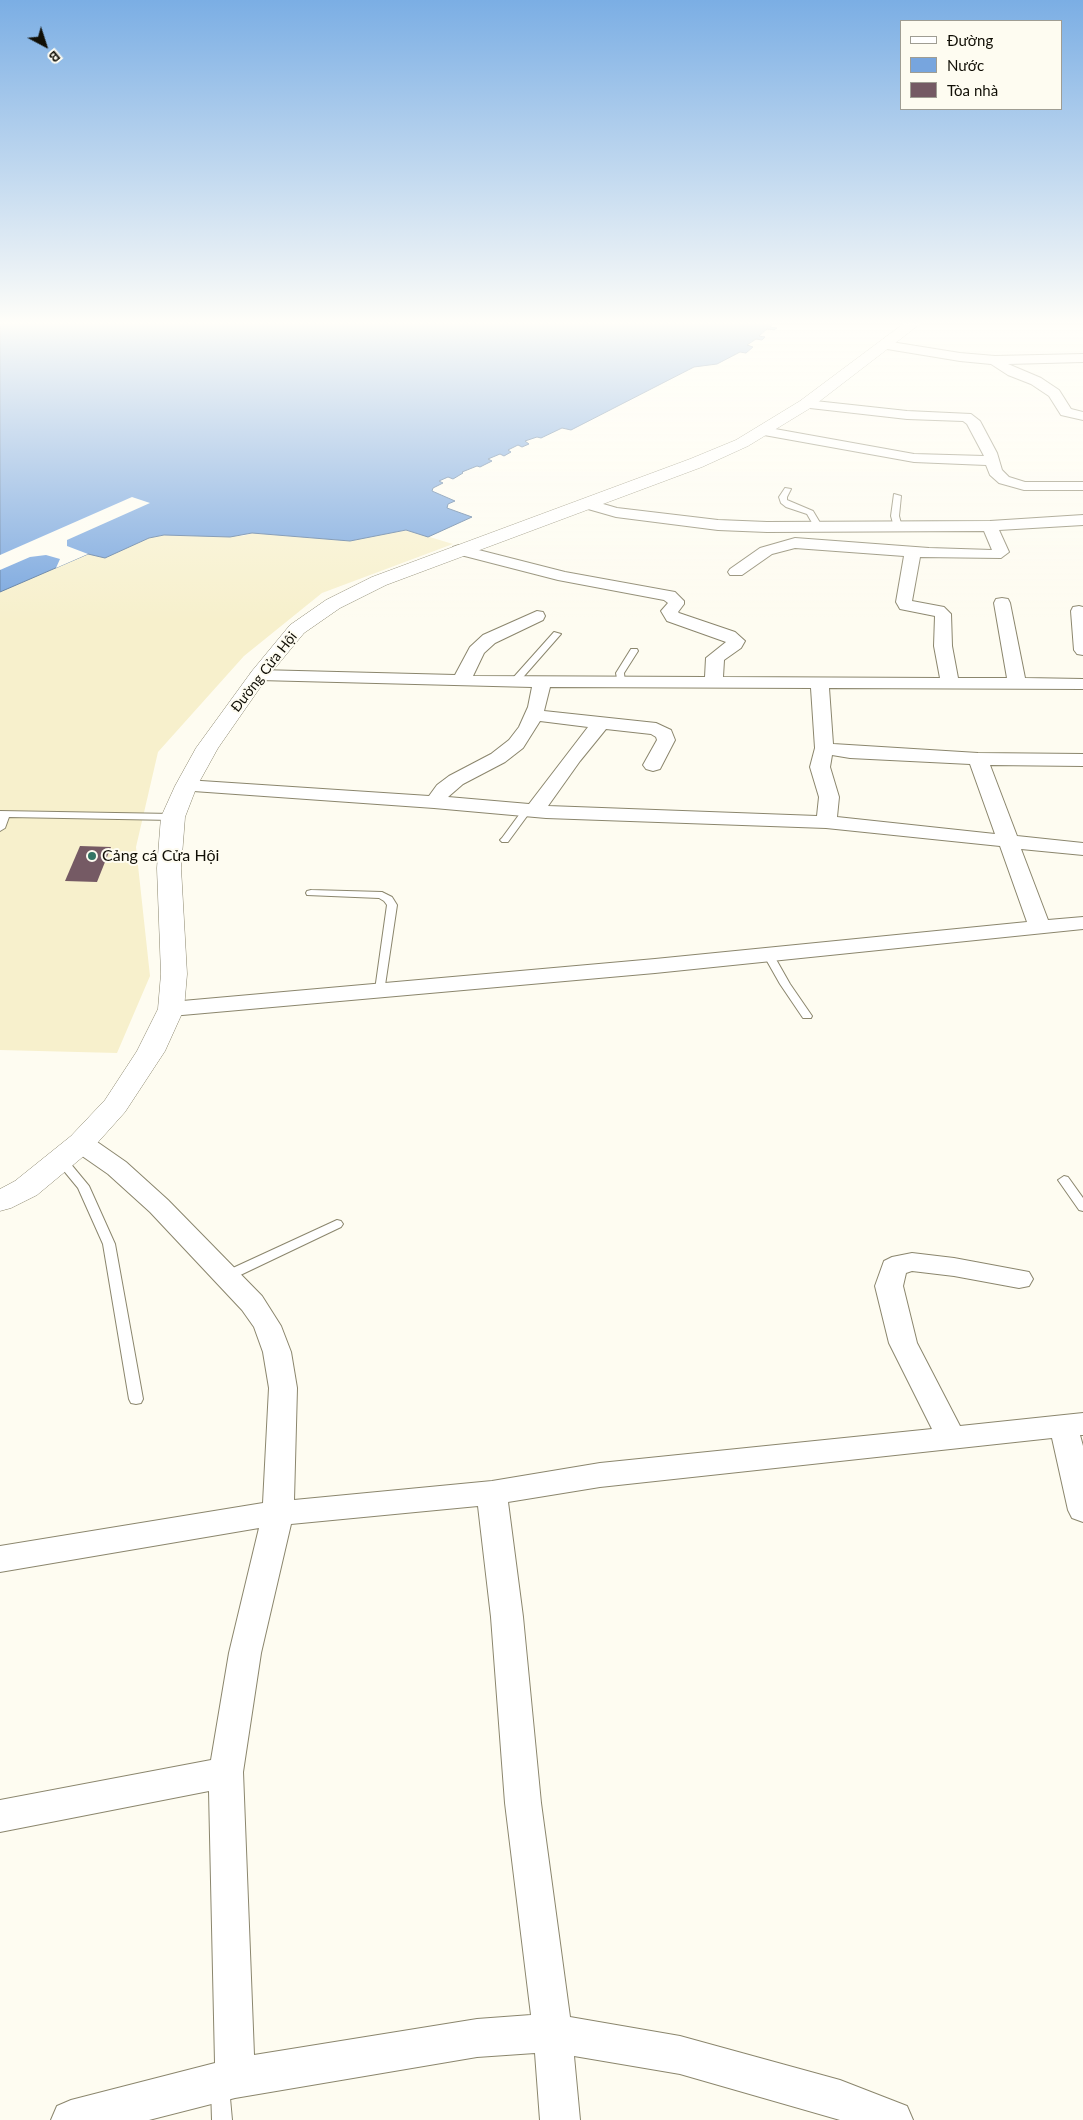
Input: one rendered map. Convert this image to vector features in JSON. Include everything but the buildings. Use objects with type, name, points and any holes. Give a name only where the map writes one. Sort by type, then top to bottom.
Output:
[{"type":"main road","name":"Đường Cửa Hội","points":[[0,1201],[26,1188],[71,1152],[115,1106],[150,1051],[166,1019],[174,974],[169,868],[172,817],[186,786],[207,748],[259,675],[297,629],[333,604],[379,581],[717,455],[775,423]]},
{"type":"street","points":[[974,423],[990,453],[995,472],[1009,483],[1024,486],[1083,486]]},
{"type":"street","points":[[764,430],[914,458],[992,461]]},
{"type":"street","points":[[586,504],[616,512],[718,525],[767,527],[990,526],[1083,520]]},
{"type":"street","points":[[736,572],[766,551],[795,543],[913,552],[972,555],[999,554],[1001,552],[990,526]]},
{"type":"street","points":[[464,548],[564,577],[669,596],[676,601],[669,611],[673,617],[729,636],[736,641],[735,644],[715,658],[713,663],[714,682]]},
{"type":"street","points":[[913,552],[904,602],[906,605],[938,611],[942,614],[943,646],[950,684]]},
{"type":"street","points":[[1002,603],[1017,684]]},
{"type":"street","points":[[1078,611],[1083,650]]},
{"type":"street","points":[[461,681],[476,650],[489,638],[537,616]]},
{"type":"street","points":[[259,675],[515,682],[1083,684]]},
{"type":"street","points":[[434,802],[444,789],[456,780],[498,758],[516,744],[528,727],[542,682]]},
{"type":"street","points":[[820,683],[824,748],[820,767],[829,797],[826,822]]},
{"type":"street","points":[[533,715],[656,729],[664,734],[666,740],[653,765]]},
{"type":"street","points":[[530,810],[601,723]]},
{"type":"street","points":[[824,748],[868,753],[978,760],[1083,760]]},
{"type":"street","points":[[978,760],[1040,927]]},
{"type":"street","points":[[186,786],[530,810],[826,822],[1083,849]]},
{"type":"street","points":[[166,1019],[380,990],[1083,923]]},
{"type":"street","points":[[71,1152],[117,1168],[159,1206],[257,1310],[267,1326],[277,1352],[283,1388],[278,1513],[245,1653],[226,1772],[227,2081]]},
{"type":"street","points":[[952,1439],[903,1344],[889,1286],[894,1268],[902,1263],[912,1262],[954,1266],[1019,1279]]},
{"type":"street","points":[[0,1559],[278,1513],[492,1493],[600,1475],[1074,1426],[1083,1510]]},
{"type":"street","points":[[492,1493],[507,1617],[523,1803],[553,2033],[560,2120]]},
{"type":"street","points":[[0,1816],[226,1772]]},
{"type":"street","points":[[71,2120],[227,2081],[477,2038],[553,2033],[680,2054],[831,2098],[893,2120]]},
{"type":"lane","points":[[787,489],[783,497],[784,501],[789,505],[810,513],[818,526]]},
{"type":"lane","points":[[897,496],[896,516],[898,526]]},
{"type":"lane","points":[[515,682],[557,634]]},
{"type":"lane","points":[[621,682],[620,674],[634,650]]},
{"type":"lane","points":[[505,840],[530,810]]},
{"type":"lane","points":[[0,828],[2,814],[172,817]]},
{"type":"lane","points":[[311,893],[382,895],[388,899],[392,905],[380,990]]},
{"type":"lane","points":[[768,954],[785,984],[807,1016]]},
{"type":"lane","points":[[71,1152],[82,1186],[97,1214],[109,1244],[136,1399]]},
{"type":"lane","points":[[1064,1180],[1083,1207]]},
{"type":"lane","points":[[227,1276],[337,1224]]},
{"type":"lane","points":[[222,2120],[227,2081]]},
{"type":"shaded area","name":"Cảng cá Cửa Hội","points":[[406,530],[453,544],[322,593],[244,656],[158,752],[136,847],[150,976],[117,1053],[0,1050],[0,591],[88,554],[105,558],[149,538],[164,535],[243,536],[252,533],[350,541]]},
{"type":"water","points":[[0,423],[585,423],[571,430],[562,428],[541,438],[537,437],[525,441],[529,444],[522,447],[518,445],[508,450],[511,452],[504,456],[500,454],[488,459],[492,461],[480,467],[477,466],[462,472],[453,479],[448,477],[439,481],[443,483],[433,488],[432,491],[455,501],[448,504],[447,508],[472,517],[428,537],[406,530],[350,541],[252,533],[230,537],[164,535],[149,538],[105,558],[88,554],[0,592]]},
{"type":"pier","points":[[132,497],[150,503],[67,540],[67,546],[88,554],[56,568],[60,559],[46,555],[30,557],[0,570],[0,555]]},
{"type":"place","name":"Cảng cá Cửa Hội","points":[[92,856]]}]
